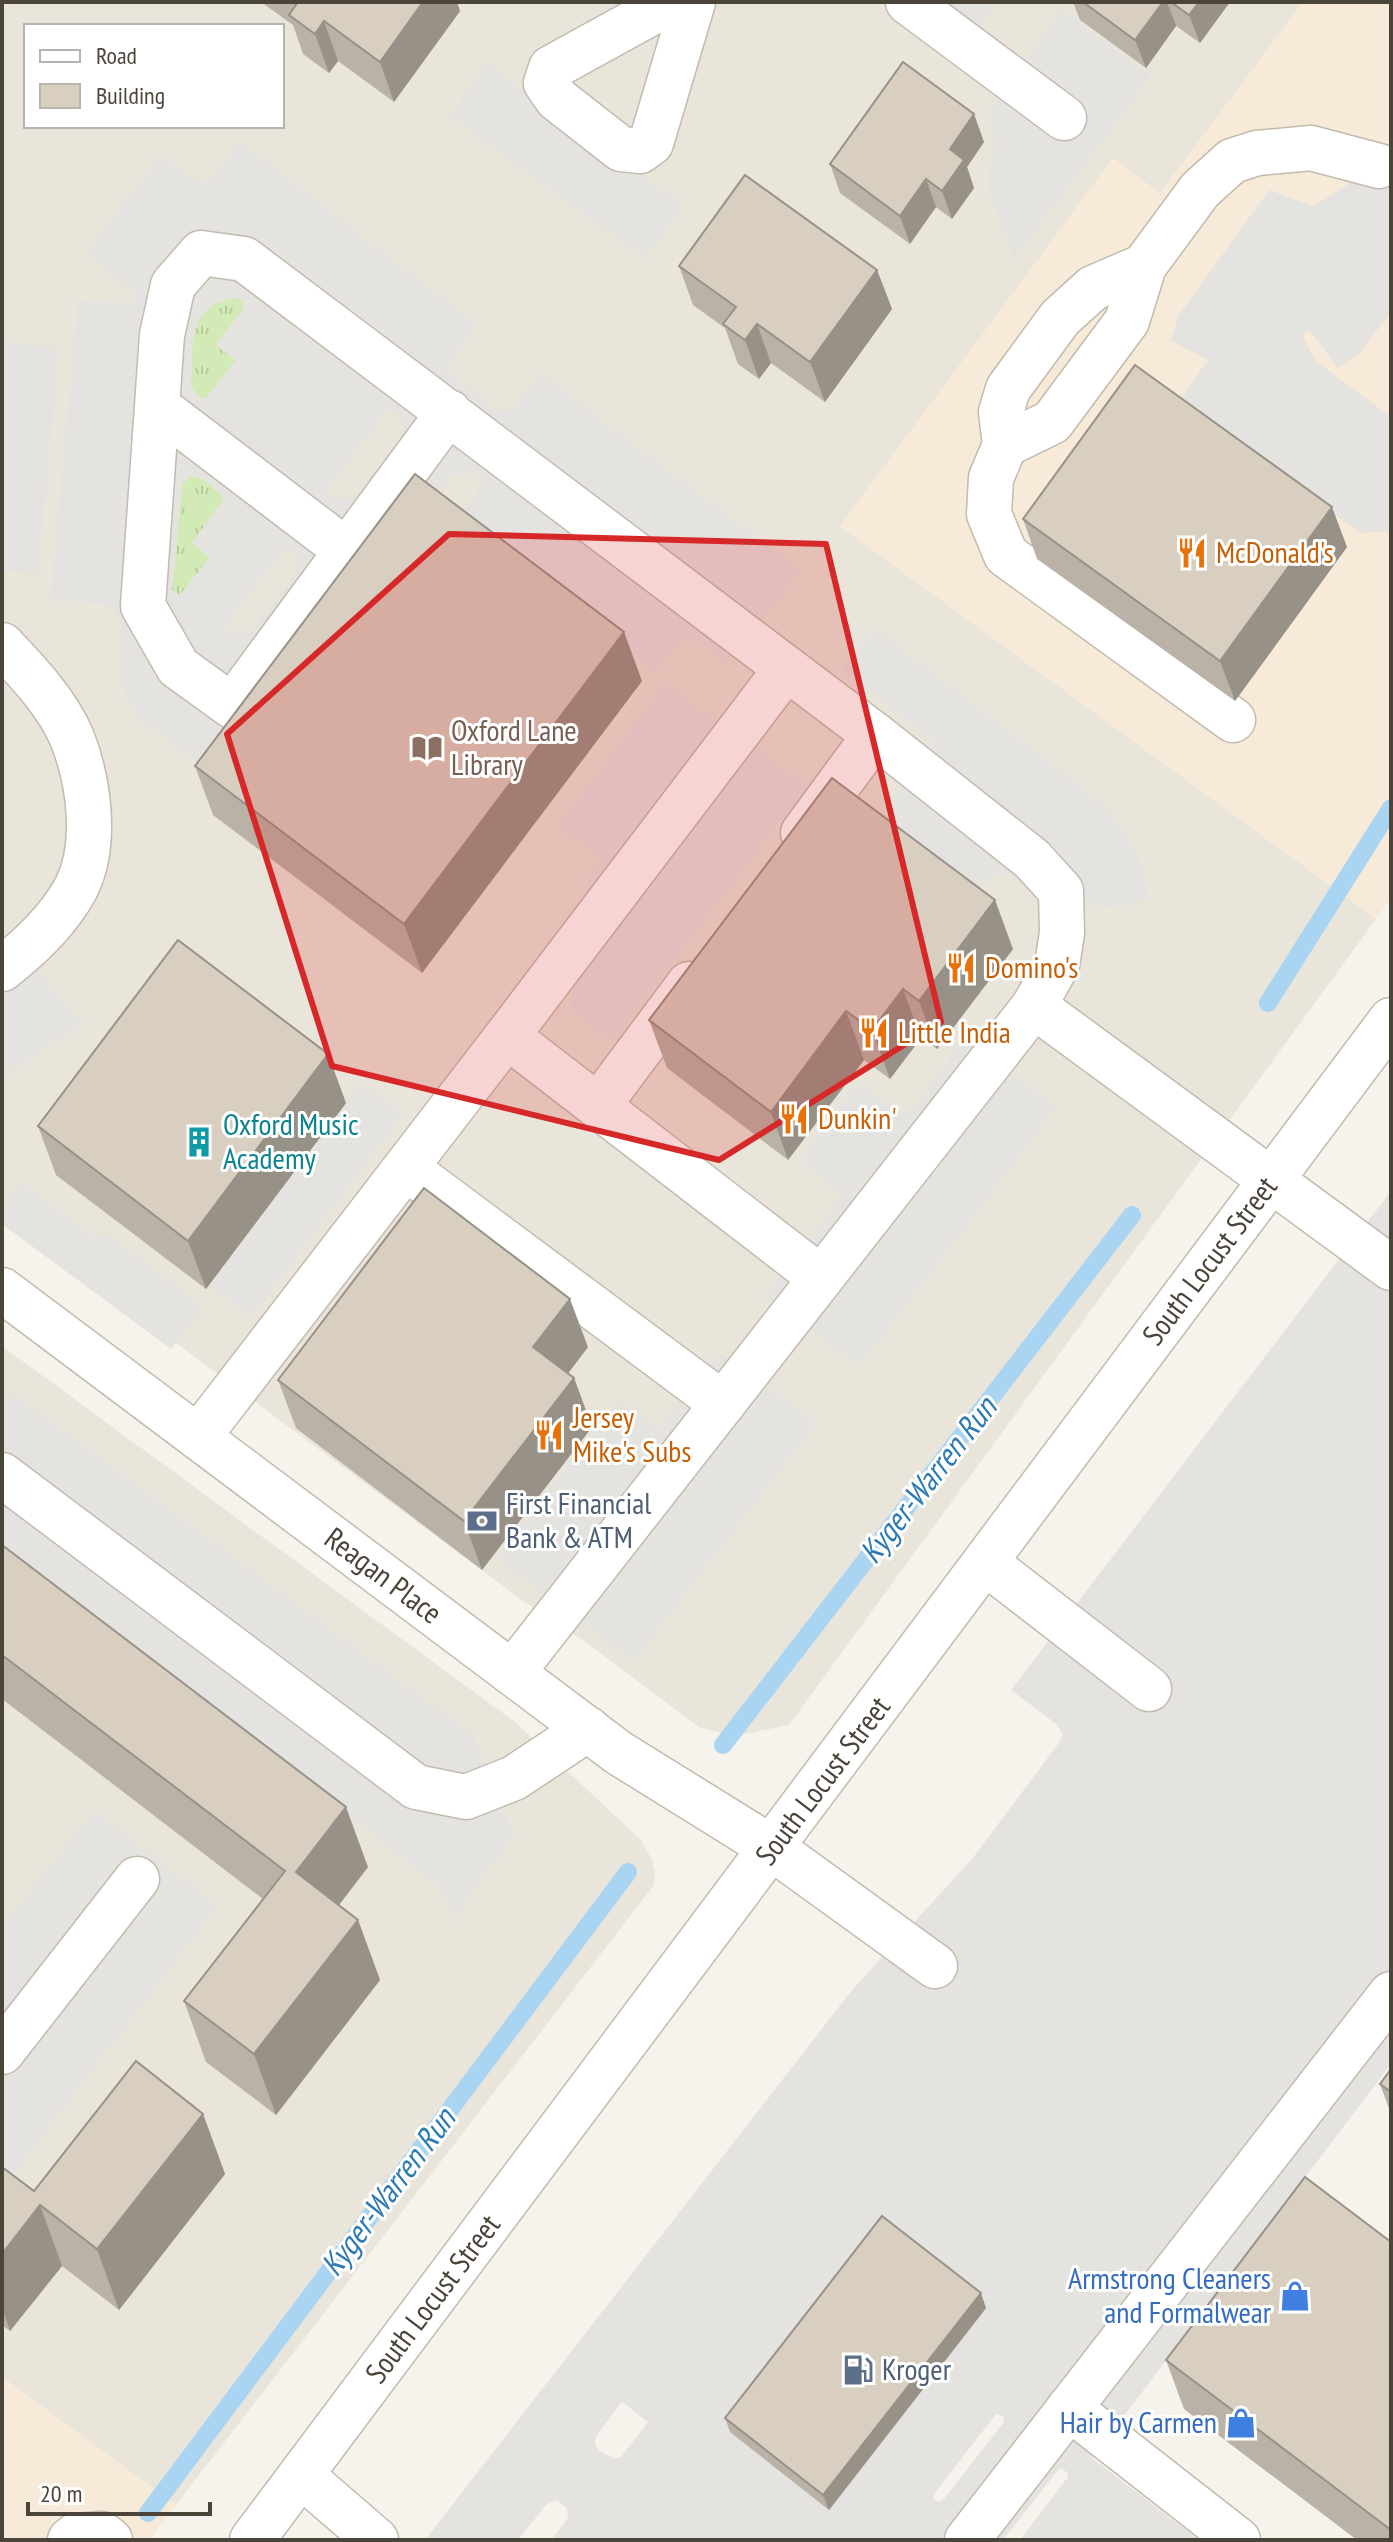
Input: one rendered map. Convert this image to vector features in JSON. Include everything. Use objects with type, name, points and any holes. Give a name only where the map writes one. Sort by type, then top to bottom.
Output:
[{"type":"street","points":[[671,2],[551,68],[546,83],[557,99],[621,149],[640,151],[651,143],[693,2]]},
{"type":"street","points":[[908,2],[1064,118]]},
{"type":"street","points":[[1233,720],[1006,555],[989,514],[991,478],[1005,445],[1052,422],[1127,321],[1144,266],[1200,190],[1232,161],[1257,153],[1311,148],[1379,166]]},
{"type":"street","points":[[449,412],[232,706],[178,667],[143,606],[162,335],[173,285],[201,253],[244,259],[449,412],[875,735],[1032,859],[1061,891],[1062,933],[1057,965],[1034,1006],[512,1673]]},
{"type":"street","points":[[158,407],[347,551]]},
{"type":"street","points":[[2,645],[39,684],[71,737],[87,792],[90,842],[78,885],[65,906],[38,940],[2,969]]},
{"type":"street","points":[[198,1437],[786,669]]},
{"type":"street","points":[[777,866],[875,735]]},
{"type":"street","points":[[598,1106],[711,955]]},
{"type":"street","points":[[1034,1006],[1391,1268]]},
{"type":"street","name":"South Locust Street","points":[[252,2540],[1391,1020]]},
{"type":"street","points":[[507,1036],[821,1278]]},
{"type":"street","points":[[406,1168],[723,1404]]},
{"type":"street","name":"Reagan Place","points":[[2,1290],[619,1753],[772,1848],[935,1966]]},
{"type":"street","points":[[2,1475],[416,1787],[466,1797],[514,1778],[588,1729]]},
{"type":"street","points":[[986,1563],[1149,1689]]},
{"type":"street","points":[[2,2052],[137,1879]]},
{"type":"street","points":[[967,2540],[1391,1994]]},
{"type":"street","points":[[1069,2408],[1238,2540]]},
{"type":"street","points":[[302,2476],[376,2540]]},
{"type":"street","points":[[70,2540],[75,2536],[102,2534],[110,2540]]},
{"type":"highlighted area","points":[[449,534],[826,544],[941,1022],[719,1160],[332,1066],[227,734]]},
{"type":"shaded area","points":[[2,2],[1303,2],[1160,194],[1114,159],[840,526],[1376,919],[789,1725],[735,1736],[700,1728],[588,1644],[522,1600],[2,1214]]},
{"type":"shaded area","points":[[944,2],[997,2],[979,27]]},
{"type":"shaded area","points":[[1303,2],[1391,2],[1391,898],[1376,919],[840,526],[1113,158],[1160,193]]},
{"type":"shaded area","points":[[1061,9],[1151,76],[1014,259],[991,198],[988,178],[995,143],[989,111]]},
{"type":"shaded area","points":[[486,63],[683,205],[645,258],[449,116]]},
{"type":"shaded area","points":[[240,142],[477,325],[451,360],[449,368],[452,375],[497,410],[508,412],[513,409],[541,374],[801,571],[723,665],[710,649],[691,636],[683,637],[655,672],[458,520],[484,480],[470,471],[451,476],[340,619],[227,785],[140,720],[122,689],[121,624],[109,605],[50,600],[78,300],[127,303],[136,297],[134,292],[85,254],[159,157],[198,181],[211,179]],"holes":[[[221,300],[242,300],[244,308],[215,345],[236,360],[207,397],[200,398],[191,387],[193,335],[208,308]],[[390,410],[401,417],[403,428],[400,438],[352,498],[341,500],[332,497],[330,486]],[[190,476],[203,479],[223,496],[223,500],[192,543],[210,557],[180,595],[172,590],[182,484]],[[286,546],[296,555],[298,565],[294,576],[254,628],[245,635],[227,634],[224,629]]]},
{"type":"shaded area","points":[[1391,157],[1391,220],[1388,225],[1391,229],[1391,312],[1359,354],[1338,368],[1311,332],[1307,331],[1303,337],[1316,361],[1391,417],[1391,531],[1360,533],[1181,398],[1208,360],[1170,340],[1179,315],[1269,190],[1314,206]]},
{"type":"shaded area","points":[[2,342],[59,348],[38,574],[2,571]]},
{"type":"shaded area","points":[[874,628],[1100,802],[1124,831],[1140,861],[1150,899],[1104,909],[998,873],[992,876],[964,913],[863,837],[935,742],[842,669]]},
{"type":"shaded area","points":[[665,684],[807,786],[612,1041],[570,1011],[589,877],[600,862],[600,856],[558,826]]},
{"type":"shaded area","points":[[3,933],[82,1023],[13,1070],[2,1084]]},
{"type":"shaded area","points":[[963,1039],[1056,1107],[860,1366],[764,1297],[839,1199],[838,1191],[800,1161],[859,1082],[902,1114],[910,1112]]},
{"type":"shaded area","points":[[361,1083],[403,1114],[252,1316],[210,1286]]},
{"type":"shaded area","points":[[20,1183],[96,1239],[103,1232],[203,1307],[171,1349],[2,1224],[2,1208]]},
{"type":"shaded area","points":[[1391,1191],[1391,2064],[1092,2458],[1199,2540],[1020,2540],[1068,2477],[1062,2469],[1058,2470],[1003,2540],[551,2540],[568,2518],[567,2508],[556,2500],[546,2505],[518,2540],[425,2540],[852,1990],[972,1859],[1058,1744],[1063,1734],[1056,1724],[1011,1690]],"holes":[[[622,2402],[648,2422],[621,2457],[615,2459],[599,2451],[595,2444],[596,2436]],[[996,2414],[1004,2417],[1004,2422],[943,2500],[938,2502],[933,2499]]]},
{"type":"shaded area","points":[[2,1346],[515,1722],[641,1840],[655,1873],[654,1885],[176,2505],[2,2377]]},
{"type":"shaded area","points":[[720,1353],[816,1423],[633,1662],[497,1560],[617,1400],[660,1431],[672,1410]]},
{"type":"shaded area","points":[[6,1389],[473,1735],[514,1834],[450,1923],[448,1900],[436,1884],[2,1545],[2,1395]]},
{"type":"shaded area","points":[[94,1811],[218,1905],[8,2180],[2,2176],[2,1926]]},
{"type":"shaded area","points":[[2,2377],[176,2505],[150,2540],[2,2540]]},
{"type":"green space","points":[[236,298],[242,300],[244,308],[216,345],[236,360],[207,398],[200,398],[191,387],[196,330],[208,309]]},
{"type":"green space","points":[[190,476],[203,479],[223,496],[223,500],[192,543],[211,557],[180,595],[172,590],[182,484]]},
{"type":"building","points":[[298,2],[423,2],[380,62],[324,21],[315,34],[289,15]]},
{"type":"building","points":[[1083,2],[1163,2],[1135,40]]},
{"type":"building","points":[[1171,2],[1199,2],[1189,15]]},
{"type":"building","points":[[903,62],[974,114],[950,149],[964,160],[942,191],[926,179],[900,216],[830,164]]},
{"type":"building","points":[[745,175],[877,270],[810,362],[757,324],[745,340],[723,324],[736,307],[679,266]]},
{"type":"building","name":"McDonald's","points":[[1135,365],[1332,507],[1220,661],[1023,519]]},
{"type":"building","name":"Oxford Lane Library","points":[[415,474],[624,632],[404,924],[195,766]]},
{"type":"building","points":[[832,778],[995,900],[919,1001],[903,989],[872,1030],[846,1011],[771,1112],[649,1020]]},
{"type":"building","name":"Oxford Music Academy","points":[[178,940],[328,1054],[188,1241],[38,1126]]},
{"type":"building","points":[[424,1188],[570,1299],[533,1347],[574,1378],[464,1521],[278,1380]]},
{"type":"building","points":[[2,1545],[346,1807],[296,1872],[358,1920],[254,2054],[184,2001],[285,1871],[2,1655]]},
{"type":"building","points":[[136,2061],[203,2114],[97,2249],[40,2205],[2,2254],[2,2167],[34,2191]]},
{"type":"building","points":[[1391,2069],[1391,2092],[1380,2084]]},
{"type":"building","points":[[1305,2177],[1391,2242],[1391,2530],[1166,2360]]},
{"type":"building","name":"Kroger","points":[[882,2216],[981,2293],[823,2495],[725,2418]]},
{"type":"waterway","name":"Kyger-Warren Run","points":[[1268,1003],[1391,808]]},
{"type":"waterway","name":"Kyger-Warren Run","points":[[723,1745],[1132,1215]]},
{"type":"waterway","name":"Kyger-Warren Run","points":[[148,2513],[628,1872]]},
{"type":"place","name":"McDonald's","points":[[1192,553]]},
{"type":"place","name":"Oxford Lane Library","points":[[427,748]]},
{"type":"place","name":"Domino's","points":[[961,968]]},
{"type":"place","name":"Little India","points":[[874,1033]]},
{"type":"place","name":"Dunkin'","points":[[794,1119]]},
{"type":"place","name":"Oxford Music Academy","points":[[199,1142]]},
{"type":"place","name":"Jersey Mike's Subs","points":[[549,1435]]},
{"type":"place","name":"First Financial Bank & ATM","points":[[482,1521]]},
{"type":"place","name":"Armstrong Cleaners and Formalwear","points":[[1295,2296]]},
{"type":"place","name":"Kroger","points":[[858,2370]]},
{"type":"place","name":"Hair by Carmen","points":[[1241,2423]]}]
